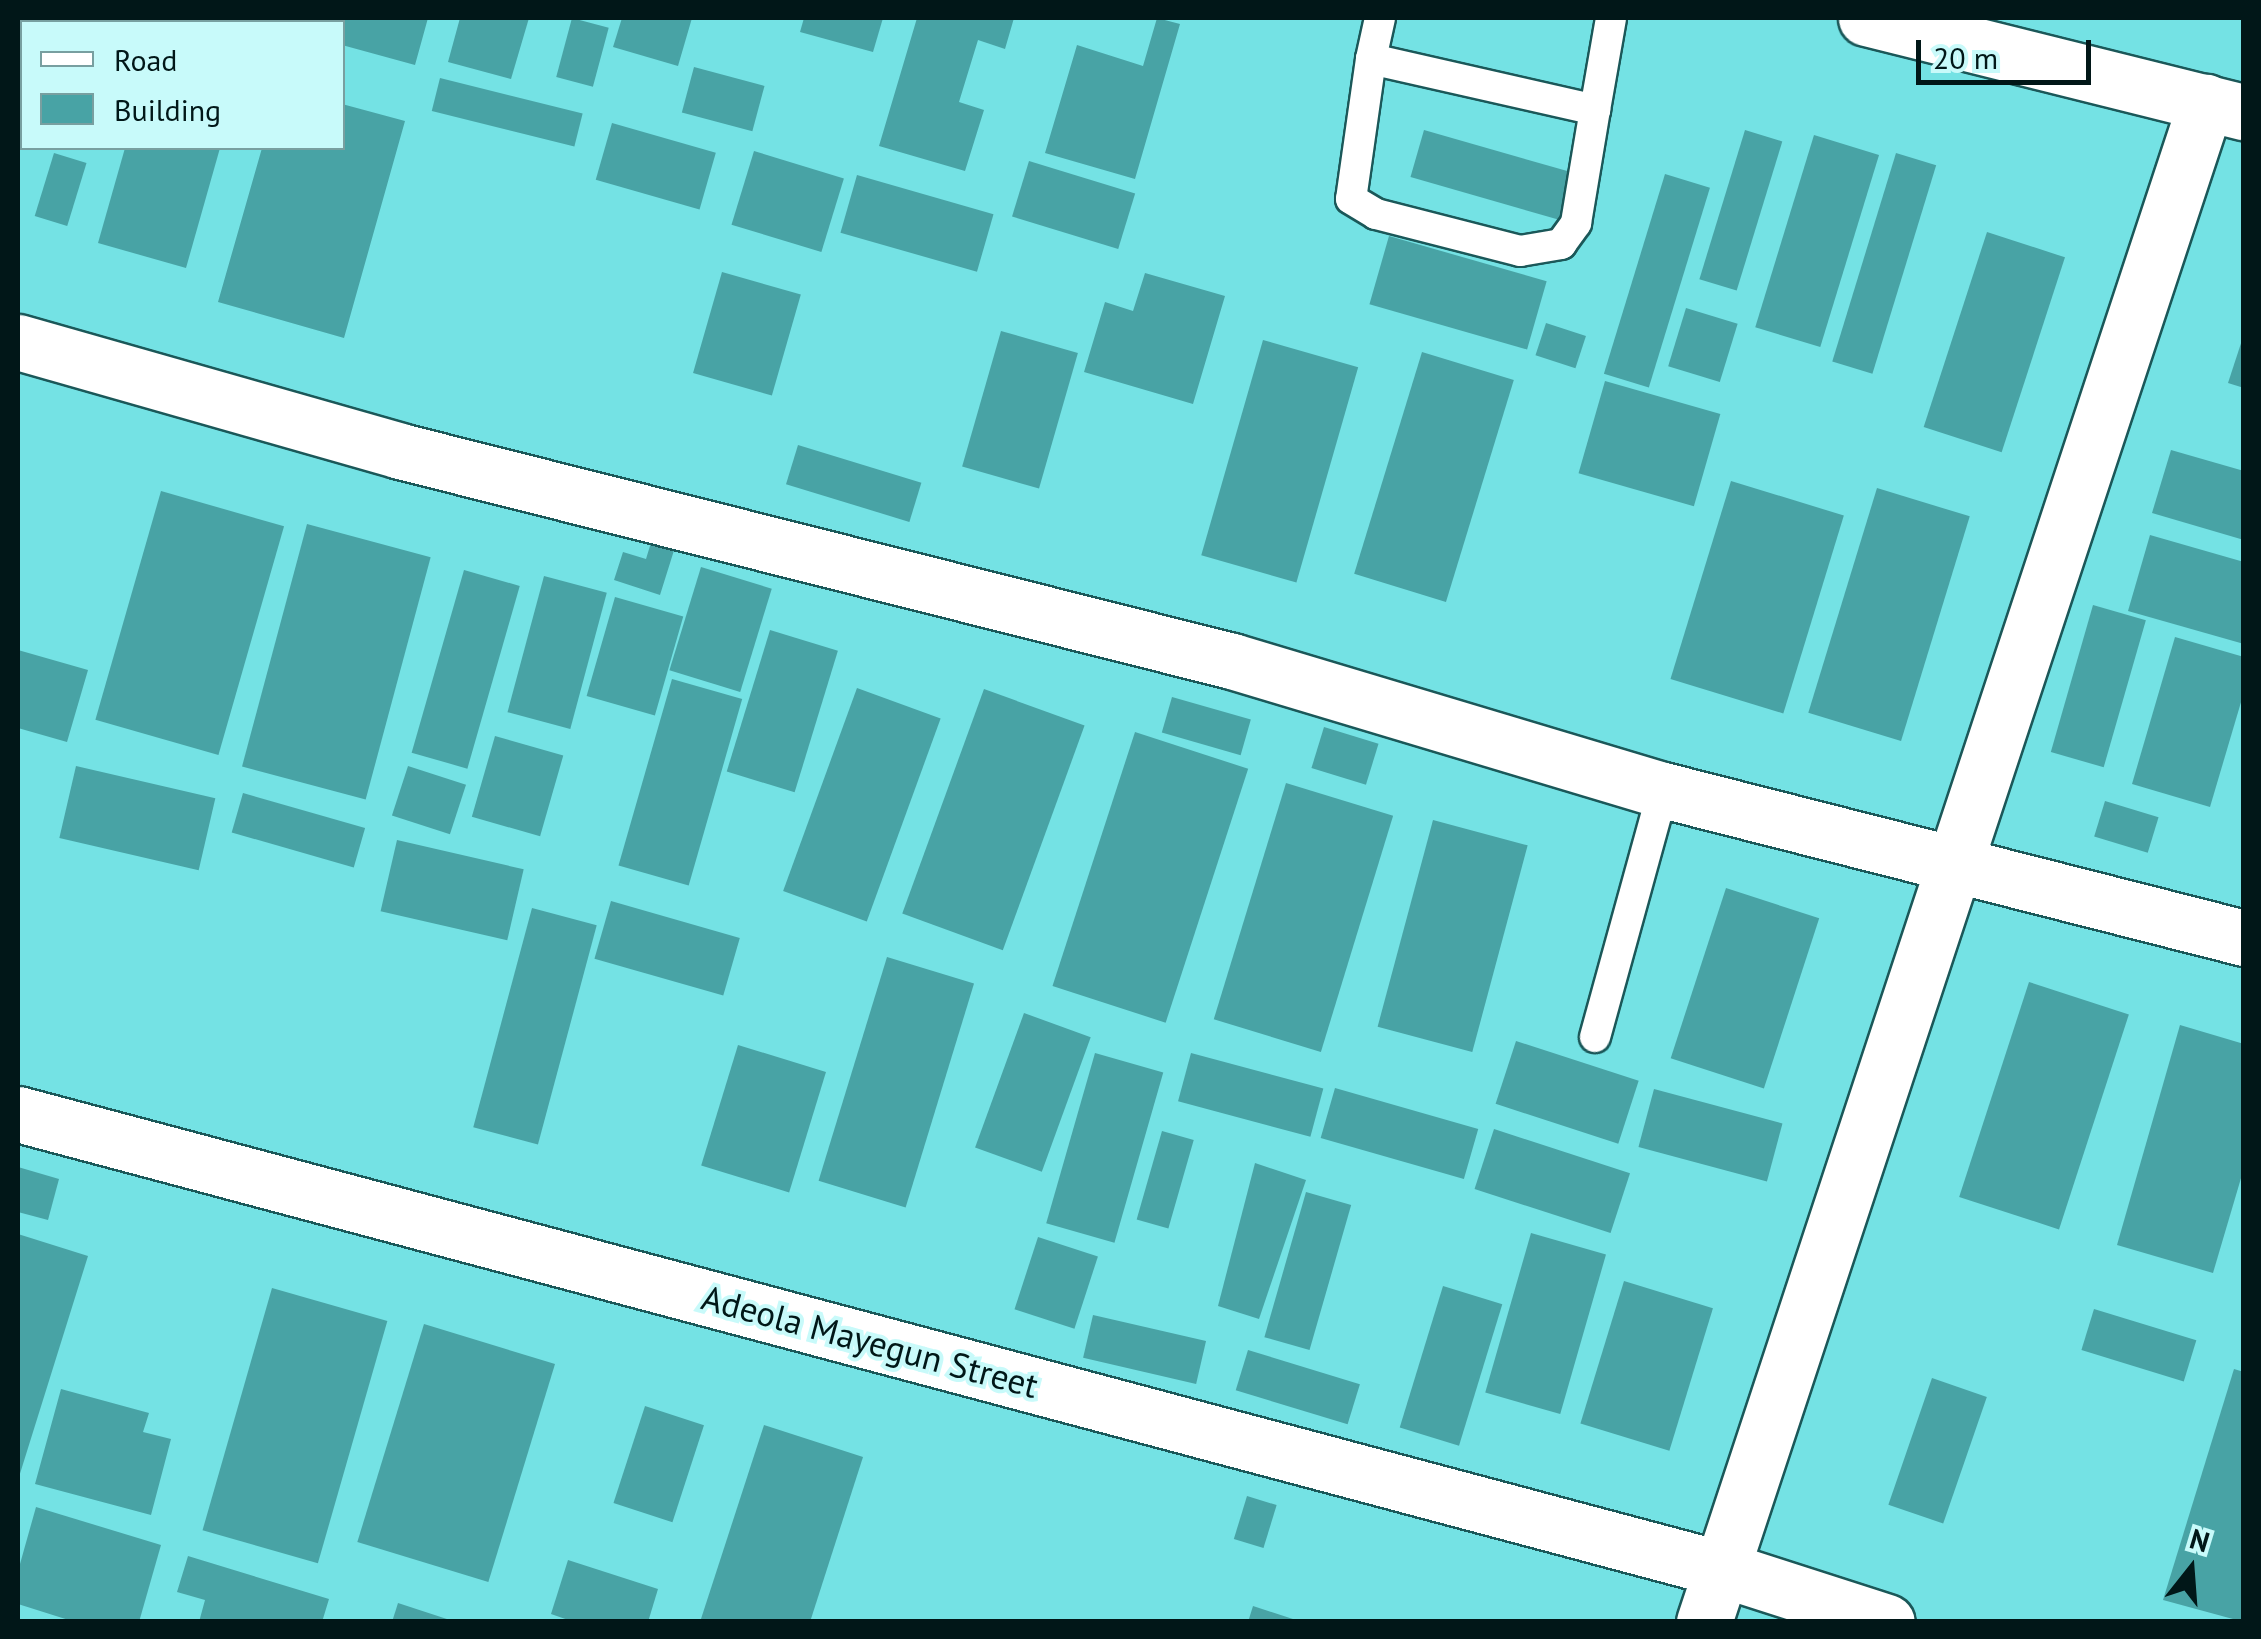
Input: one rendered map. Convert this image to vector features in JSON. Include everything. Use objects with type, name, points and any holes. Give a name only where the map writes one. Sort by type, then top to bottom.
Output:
[{"type":"street","points":[[1704,1622],[1958,864],[2225,107],[1866,18]]},
{"type":"street","points":[[18,342],[400,451],[1232,661],[1663,790],[2244,938]]},
{"type":"street","name":"Adeola Mayegun Street","points":[[18,1114],[1722,1569],[1887,1622]]},
{"type":"lane","points":[[1380,18],[1351,199],[1376,214],[1520,251],[1561,244],[1576,223],[1611,18]]},
{"type":"lane","points":[[1371,59],[1594,110]]},
{"type":"lane","points":[[1595,1037],[1663,790]]},
{"type":"building","points":[[18,18],[109,18],[20,20],[20,32]]},
{"type":"building","points":[[428,18],[415,65],[345,46],[345,20],[320,20]]},
{"type":"building","points":[[460,18],[529,18],[511,79],[448,62]]},
{"type":"building","points":[[572,18],[609,28],[593,87],[556,77]]},
{"type":"building","points":[[622,18],[692,18],[678,66],[613,47]]},
{"type":"building","points":[[804,18],[883,18],[873,52],[800,32]]},
{"type":"building","points":[[917,18],[1014,18],[1005,49],[978,40],[959,102],[984,110],[965,171],[879,146]]},
{"type":"building","points":[[1157,18],[1180,24],[1135,179],[1045,153],[1077,45],[1143,66]]},
{"type":"building","points":[[694,67],[765,86],[752,131],[682,112]]},
{"type":"building","points":[[440,78],[583,114],[574,147],[432,111]]},
{"type":"building","points":[[345,105],[405,121],[344,338],[218,302],[261,150],[345,150]]},
{"type":"building","points":[[612,123],[716,153],[700,209],[596,180]]},
{"type":"building","points":[[1424,130],[1578,174],[1564,221],[1410,177]]},
{"type":"building","points":[[1745,130],[1782,141],[1737,291],[1699,279]]},
{"type":"building","points":[[1814,135],[1879,155],[1820,347],[1755,327]]},
{"type":"building","points":[[124,150],[219,150],[186,268],[98,243]]},
{"type":"building","points":[[754,151],[844,178],[821,252],[731,225]]},
{"type":"building","points":[[54,153],[87,163],[67,226],[35,216]]},
{"type":"building","points":[[1896,153],[1936,165],[1872,374],[1832,361]]},
{"type":"building","points":[[1029,161],[1135,193],[1118,249],[1012,216]]},
{"type":"building","points":[[1665,174],[1710,188],[1649,388],[1604,374]]},
{"type":"building","points":[[857,175],[993,214],[977,272],[840,233]]},
{"type":"building","points":[[1987,232],[2065,257],[2002,452],[1924,427]]},
{"type":"building","points":[[1389,236],[1547,281],[1527,349],[1369,304]]},
{"type":"building","points":[[722,272],[801,295],[772,396],[693,373]]},
{"type":"building","points":[[1145,273],[1225,296],[1193,404],[1084,372],[1105,302],[1133,311]]},
{"type":"building","points":[[1686,308],[1738,324],[1720,382],[1668,366]]},
{"type":"building","points":[[1546,323],[1586,336],[1575,368],[1535,355]]},
{"type":"building","points":[[1001,331],[1078,353],[1039,489],[962,467]]},
{"type":"building","points":[[2244,334],[2244,388],[2228,383]]},
{"type":"building","points":[[1263,340],[1358,367],[1296,583],[1201,555]]},
{"type":"building","points":[[1422,352],[1514,380],[1446,602],[1354,574]]},
{"type":"building","points":[[1605,381],[1720,414],[1694,506],[1579,473]]},
{"type":"building","points":[[798,445],[921,483],[909,522],[786,484]]},
{"type":"building","points":[[2171,450],[2244,471],[2244,540],[2152,513]]},
{"type":"building","points":[[1731,481],[1844,515],[1783,713],[1670,679]]},
{"type":"building","points":[[1877,488],[1970,516],[1901,741],[1808,713]]},
{"type":"building","points":[[161,491],[284,526],[218,755],[95,720]]},
{"type":"building","points":[[307,524],[431,557],[366,800],[242,766]]},
{"type":"building","points":[[2150,535],[2244,562],[2244,644],[2128,611]]},
{"type":"building","points":[[653,536],[676,544],[660,595],[614,580],[623,552],[646,559]]},
{"type":"building","points":[[701,567],[772,589],[740,692],[669,670]]},
{"type":"building","points":[[464,570],[520,586],[467,769],[412,753]]},
{"type":"building","points":[[544,576],[607,593],[570,729],[508,712]]},
{"type":"building","points":[[615,597],[683,617],[655,716],[587,696]]},
{"type":"building","points":[[2093,605],[2146,620],[2104,767],[2051,752]]},
{"type":"building","points":[[770,630],[838,651],[795,792],[727,772]]},
{"type":"building","points":[[2175,637],[2244,657],[2244,692],[2210,807],[2132,784]]},
{"type":"building","points":[[18,650],[88,670],[67,742],[18,728]]},
{"type":"building","points":[[672,679],[742,699],[689,886],[619,865]]},
{"type":"building","points":[[857,688],[941,718],[867,921],[783,891]]},
{"type":"building","points":[[984,689],[1085,726],[1003,950],[902,914]]},
{"type":"building","points":[[1172,697],[1251,720],[1241,755],[1162,733]]},
{"type":"building","points":[[1324,727],[1379,744],[1366,785],[1311,768]]},
{"type":"building","points":[[1135,732],[1248,769],[1166,1023],[1052,986]]},
{"type":"building","points":[[495,736],[563,756],[540,836],[472,817]]},
{"type":"building","points":[[76,766],[215,798],[199,870],[59,838]]},
{"type":"building","points":[[408,766],[466,785],[450,834],[392,815]]},
{"type":"building","points":[[1286,783],[1393,816],[1321,1052],[1214,1019]]},
{"type":"building","points":[[243,793],[365,828],[354,867],[232,832]]},
{"type":"building","points":[[2105,801],[2159,817],[2148,853],[2094,836]]},
{"type":"building","points":[[1433,820],[1528,845],[1472,1052],[1378,1027]]},
{"type":"building","points":[[397,840],[524,869],[507,940],[381,911]]},
{"type":"building","points":[[1726,888],[1819,918],[1764,1089],[1671,1058]]},
{"type":"building","points":[[611,901],[740,938],[723,996],[594,959]]},
{"type":"building","points":[[532,908],[597,925],[538,1145],[473,1127]]},
{"type":"building","points":[[887,957],[974,984],[906,1207],[819,1181]]},
{"type":"building","points":[[2029,982],[2129,1014],[2059,1229],[1959,1197]]},
{"type":"building","points":[[1024,1013],[1091,1037],[1042,1172],[975,1147]]},
{"type":"building","points":[[2180,1025],[2244,1044],[2244,1168],[2213,1273],[2117,1245]]},
{"type":"building","points":[[1516,1041],[1639,1081],[1618,1144],[1496,1104]]},
{"type":"building","points":[[738,1045],[826,1072],[789,1192],[701,1165]]},
{"type":"building","points":[[1095,1053],[1163,1073],[1114,1243],[1046,1223]]},
{"type":"building","points":[[1191,1053],[1323,1088],[1310,1137],[1178,1101]]},
{"type":"building","points":[[1335,1088],[1478,1129],[1464,1179],[1321,1138]]},
{"type":"building","points":[[1654,1089],[1782,1123],[1767,1181],[1638,1147]]},
{"type":"building","points":[[1494,1129],[1630,1173],[1611,1233],[1475,1189]]},
{"type":"building","points":[[1162,1131],[1194,1140],[1168,1229],[1137,1219]]},
{"type":"building","points":[[1255,1163],[1306,1180],[1259,1319],[1218,1306]]},
{"type":"building","points":[[18,1167],[59,1179],[48,1220],[18,1212]]},
{"type":"building","points":[[1306,1192],[1351,1205],[1310,1350],[1264,1337]]},
{"type":"building","points":[[1531,1233],[1606,1254],[1560,1414],[1485,1393]]},
{"type":"building","points":[[18,1234],[88,1256],[18,1480]]},
{"type":"building","points":[[1038,1237],[1098,1256],[1074,1329],[1015,1309]]},
{"type":"building","points":[[1624,1281],[1713,1308],[1669,1451],[1580,1423]]},
{"type":"building","points":[[1443,1286],[1502,1304],[1459,1446],[1400,1428]]},
{"type":"building","points":[[272,1288],[387,1321],[318,1563],[203,1530]]},
{"type":"building","points":[[2094,1309],[2196,1340],[2184,1381],[2081,1350]]},
{"type":"building","points":[[1093,1315],[1206,1341],[1196,1384],[1083,1358]]},
{"type":"building","points":[[424,1324],[555,1364],[488,1582],[357,1542]]},
{"type":"building","points":[[1248,1350],[1360,1384],[1348,1424],[1236,1390]]},
{"type":"building","points":[[2234,1369],[2244,1372],[2244,1622],[2163,1600]]},
{"type":"building","points":[[1932,1378],[1987,1397],[1943,1524],[1888,1505]]},
{"type":"building","points":[[61,1389],[149,1413],[143,1432],[171,1439],[151,1515],[35,1484]]},
{"type":"building","points":[[645,1406],[704,1425],[672,1522],[613,1503]]},
{"type":"building","points":[[764,1425],[863,1457],[810,1622],[700,1622]]},
{"type":"building","points":[[1247,1496],[1277,1505],[1263,1548],[1234,1539]]},
{"type":"building","points":[[36,1507],[161,1545],[139,1622],[75,1622],[18,1604],[18,1571]]},
{"type":"building","points":[[188,1556],[329,1599],[322,1622],[199,1622],[205,1600],[177,1592]]},
{"type":"building","points":[[568,1560],[658,1589],[648,1622],[574,1622],[551,1614]]},
{"type":"building","points":[[398,1603],[453,1621],[453,1622],[392,1622]]},
{"type":"building","points":[[1253,1606],[1299,1621],[1299,1622],[1248,1622]]}]
